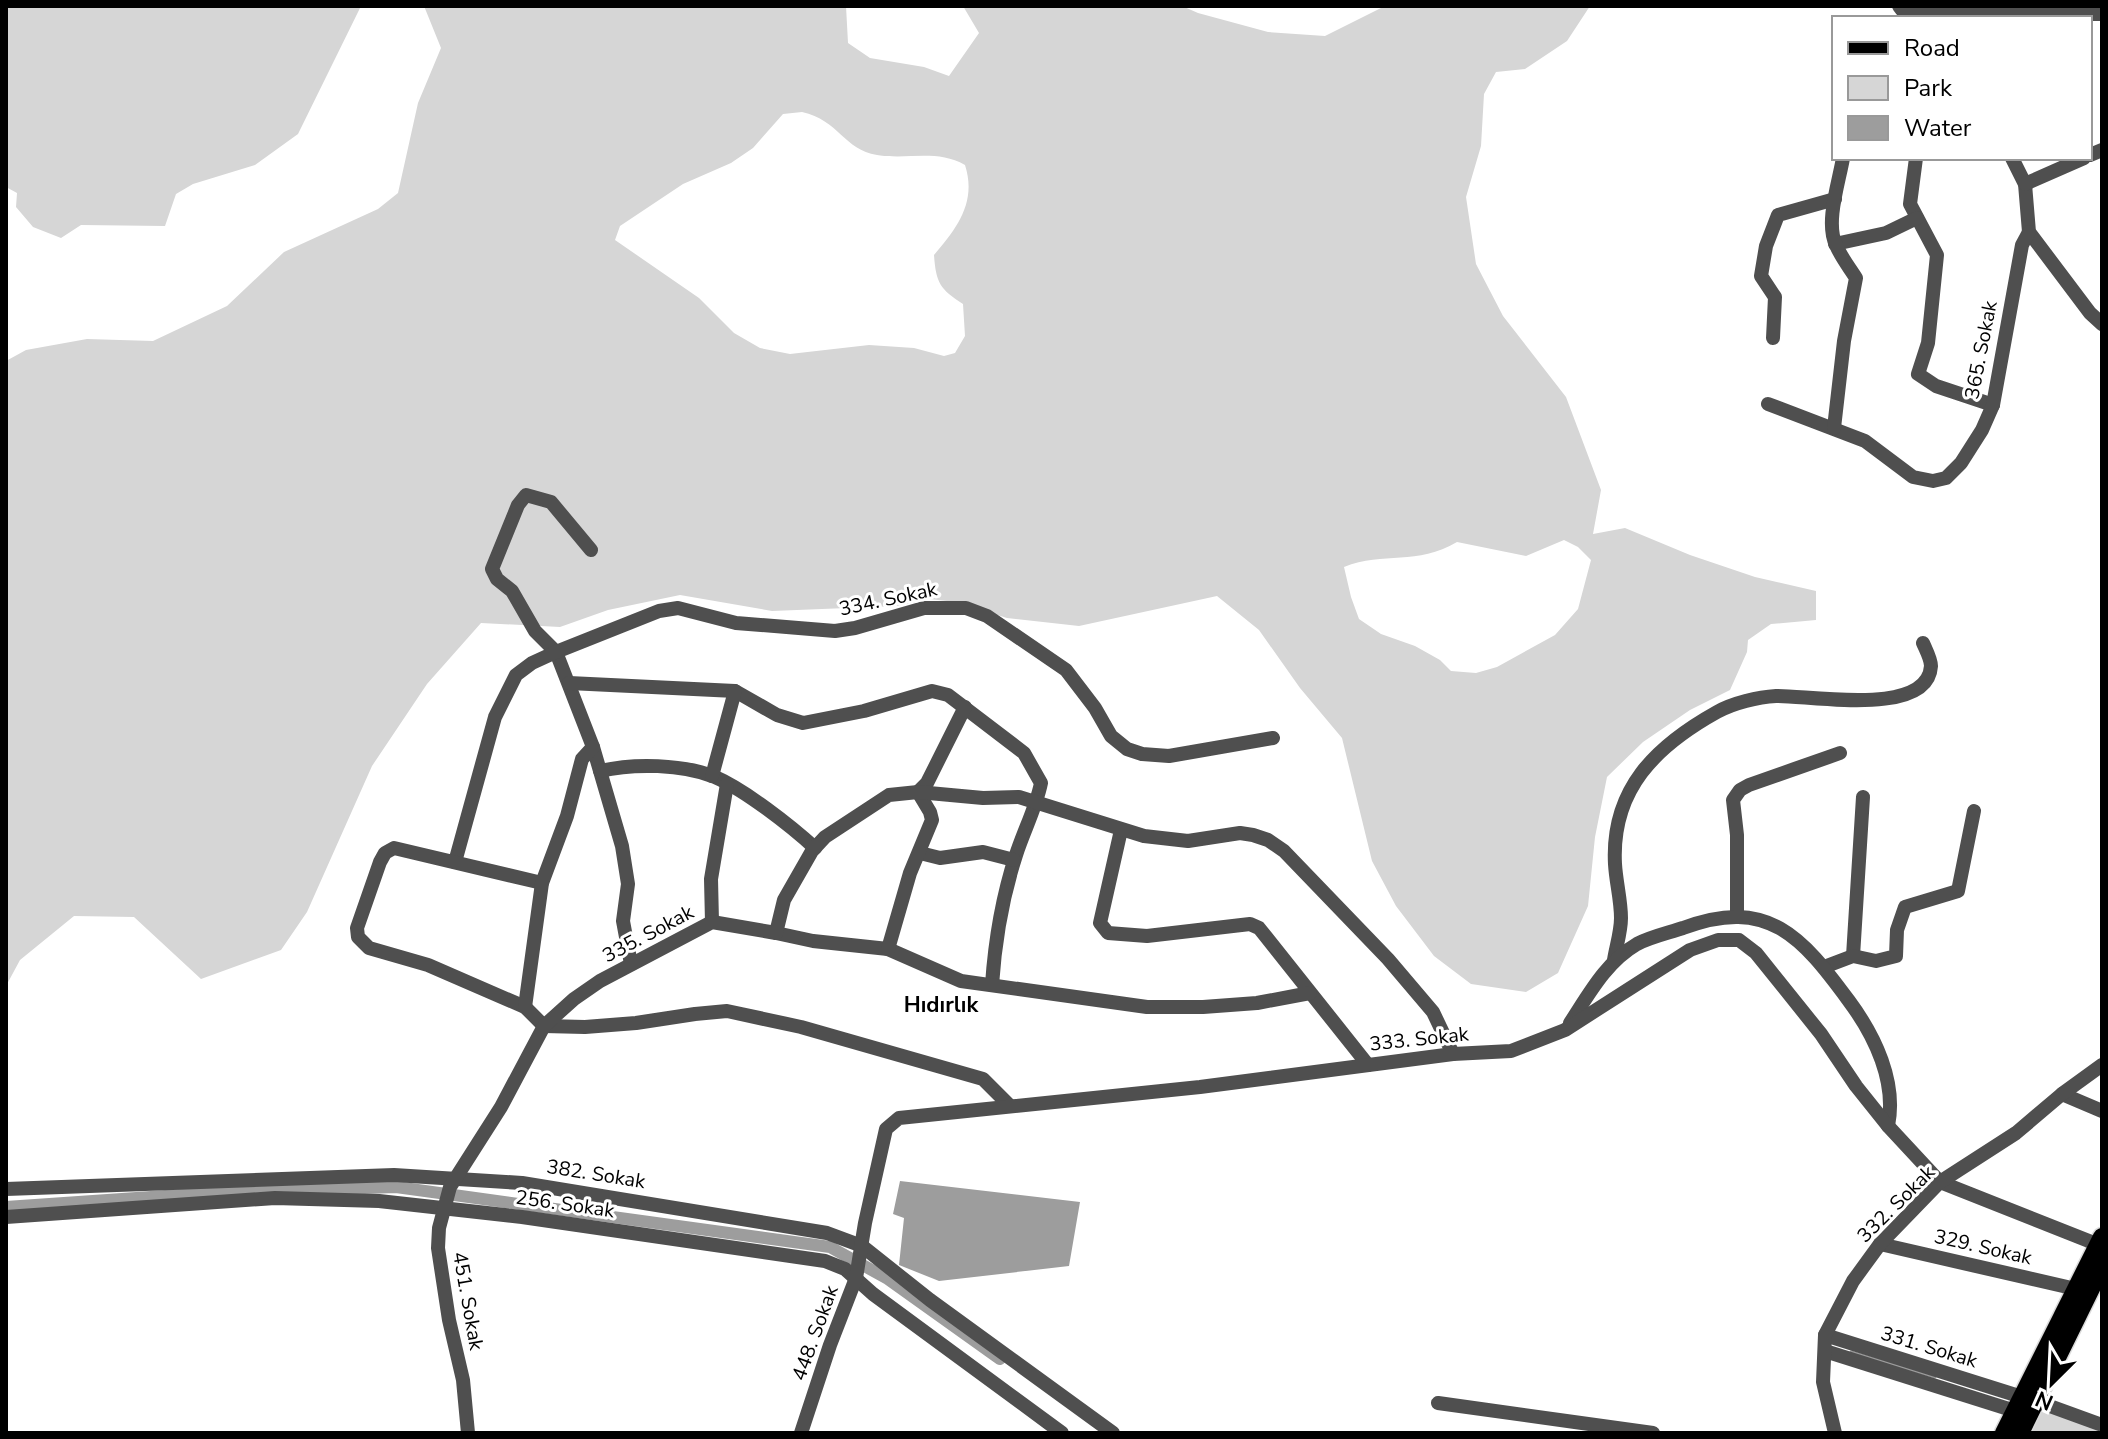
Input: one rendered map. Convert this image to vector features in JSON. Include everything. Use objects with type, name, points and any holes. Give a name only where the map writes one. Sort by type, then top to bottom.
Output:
[{"type":"main road","points":[[2020,1433],[2024,1403],[2076,1289],[2101,1243]]},
{"type":"main road","points":[[2004,1433],[2099,1277]]},
{"type":"street","points":[[1899,6],[1916,14],[2102,14]]},
{"type":"street","points":[[1768,404],[1834,428],[1844,341],[1856,278],[1835,244],[1832,231],[1843,160]]},
{"type":"street","points":[[1916,160],[1910,204],[1937,255],[1928,343],[1918,374],[1936,386],[1993,405]]},
{"type":"street","points":[[2013,160],[2025,184],[2029,232],[2090,313],[2102,324]]},
{"type":"street","points":[[2025,184],[2079,160]]},
{"type":"street","points":[[1773,338],[1775,297],[1761,276],[1766,246],[1778,215],[1835,199]]},
{"type":"street","points":[[1835,244],[1886,233],[1917,218]]},
{"type":"street","name":"365. Sokak","points":[[1834,428],[1865,441],[1913,477],[1933,481],[1946,478],[1961,463],[1982,430],[1993,405],[2022,245],[2029,232]]},
{"type":"street","points":[[591,550],[551,502],[526,495],[518,505],[492,569],[497,579],[512,591],[535,631],[556,652],[593,747],[610,798],[624,859],[628,884],[623,921],[631,964]]},
{"type":"street","name":"334. Sokak","points":[[455,862],[495,717],[516,675],[532,663],[556,652],[659,611],[678,608],[736,623],[835,631],[924,608],[953,607],[987,616],[1066,670],[1095,708],[1111,736],[1127,749],[1142,754],[1169,756],[1273,738]]},
{"type":"street","points":[[1614,960],[1622,922],[1615,865],[1615,832],[1631,783],[1646,766],[1669,745],[1719,711],[1745,702],[1775,696],[1831,701],[1891,697],[1915,690],[1927,679],[1931,663],[1923,643]]},
{"type":"street","points":[[569,683],[735,691],[777,715],[803,723],[851,714],[932,691],[948,695],[965,707],[1024,753],[1041,783],[1037,803],[1014,860],[997,929],[992,985]]},
{"type":"street","points":[[712,776],[735,691]]},
{"type":"street","points":[[918,792],[927,783],[965,707]]},
{"type":"street","points":[[525,1007],[542,883],[567,816],[582,759],[593,747]]},
{"type":"street","points":[[1737,915],[1737,835],[1733,800],[1740,790],[1749,785],[1840,753]]},
{"type":"street","points":[[600,771],[624,765],[653,765],[712,776],[798,832],[815,848]]},
{"type":"street","points":[[712,922],[711,879],[727,784]]},
{"type":"street","points":[[888,949],[910,873],[932,820],[918,792]]},
{"type":"street","points":[[776,933],[784,900],[815,848],[825,837],[889,795],[918,792],[983,798],[1019,797],[1144,836],[1188,841],[1253,835],[1268,840],[1284,851],[1388,959],[1433,1012],[1453,1054]]},
{"type":"street","points":[[1853,956],[1863,797]]},
{"type":"street","points":[[1824,967],[1853,956],[1876,961],[1896,956],[1897,930],[1905,907],[1958,891],[1974,811]]},
{"type":"street","points":[[1121,830],[1100,923],[1108,933],[1147,936],[1250,924],[1259,928],[1368,1065]]},
{"type":"street","points":[[542,883],[394,848],[385,853],[357,928],[358,937],[369,948],[428,965],[525,1007],[544,1026],[611,1025],[727,1011],[801,1027],[983,1079],[1010,1106]]},
{"type":"street","points":[[920,853],[940,858],[983,852],[1014,860]]},
{"type":"street","points":[[1565,1030],[1614,960],[1639,943],[1719,916],[1737,915],[1766,921],[1787,932],[1824,967],[1867,1026],[1886,1074],[1892,1105],[1888,1126]]},
{"type":"street","name":"335. Sokak","points":[[449,1194],[501,1107],[544,1026],[574,999],[631,964],[712,922],[813,941],[888,949],[961,981],[1147,1007],[1257,1003],[1310,993]]},
{"type":"street","name":"333. Sokak","points":[[862,1249],[886,1129],[899,1118],[1200,1087],[1453,1054],[1511,1051],[1565,1030],[1690,950],[1718,940],[1739,940],[1756,953],[1821,1034],[1888,1126],[1940,1182]]},
{"type":"street","name":"332. Sokak","points":[[1835,1433],[1823,1382],[1825,1335],[1853,1281],[1880,1244],[1940,1182],[2016,1133],[2102,1065]]},
{"type":"street","points":[[2062,1094],[2102,1111]]},
{"type":"street","name":"382. Sokak","points":[[6,1189],[394,1175],[449,1194],[522,1183],[827,1233],[862,1249],[1113,1433]]},
{"type":"street","points":[[1940,1182],[2101,1243]]},
{"type":"street","name":"256. Sokak","points":[[6,1217],[275,1198],[379,1201],[449,1194],[522,1217],[825,1261],[856,1276],[873,1294],[1062,1433]]},
{"type":"street","name":"451. Sokak","points":[[449,1194],[438,1248],[449,1320],[463,1380],[468,1433]]},
{"type":"street","name":"329. Sokak","points":[[1880,1244],[2076,1289]]},
{"type":"street","name":"448. Sokak","points":[[801,1433],[856,1276],[862,1249]]},
{"type":"street","name":"331. Sokak","points":[[1825,1335],[2024,1403],[2102,1425]]},
{"type":"street","points":[[1825,1351],[2024,1403]]},
{"type":"street","points":[[1438,1403],[1653,1433]]},
{"type":"green space","points":[[6,6],[361,6],[298,134],[255,165],[193,184],[176,194],[165,226],[81,225],[61,238],[33,227],[16,207],[17,193],[6,187]]},
{"type":"green space","points":[[424,6],[846,6],[848,43],[870,58],[924,67],[949,76],[979,33],[963,6],[1182,6],[1268,32],[1325,36],[1385,6],[1590,6],[1567,41],[1525,69],[1496,72],[1484,94],[1481,146],[1466,197],[1476,264],[1503,316],[1566,397],[1601,490],[1593,534],[1625,528],[1755,577],[1816,591],[1816,620],[1771,624],[1748,640],[1747,652],[1730,690],[1690,710],[1643,742],[1607,777],[1595,837],[1588,906],[1558,973],[1526,992],[1471,984],[1434,956],[1396,906],[1372,861],[1342,738],[1300,688],[1259,630],[1217,596],[1079,626],[1007,618],[956,602],[929,599],[897,606],[772,611],[680,595],[608,610],[560,627],[481,623],[427,684],[372,766],[307,912],[281,950],[201,979],[134,917],[74,916],[20,960],[6,986],[6,361],[26,350],[87,339],[153,341],[227,306],[284,252],[378,209],[398,193],[418,103],[441,48]],"holes":[[[802,112],[825,121],[866,152],[889,156],[944,157],[965,165],[967,203],[957,224],[934,255],[941,284],[963,304],[965,336],[955,353],[944,356],[914,348],[869,345],[790,354],[760,348],[734,333],[699,298],[615,240],[620,226],[683,184],[731,163],[753,148],[783,114]],[[1564,540],[1578,547],[1591,560],[1578,609],[1555,635],[1497,667],[1476,673],[1451,671],[1440,660],[1415,646],[1381,634],[1359,619],[1344,567],[1359,562],[1428,554],[1457,542],[1526,556]]]},
{"type":"green space","points":[[2042,1409],[2102,1428],[2102,1433],[2028,1433]]},
{"type":"water","points":[[900,1181],[1080,1202],[1069,1266],[939,1281],[899,1265],[904,1218],[893,1214]]},
{"type":"waterway","points":[[6,1207],[209,1193],[396,1187],[830,1247],[888,1279],[1000,1359]]},
{"type":"waterway","points":[[1851,1352],[1935,1377]]},
{"type":"district","name":"Hıdırlık","points":[[941,1005]]}]
